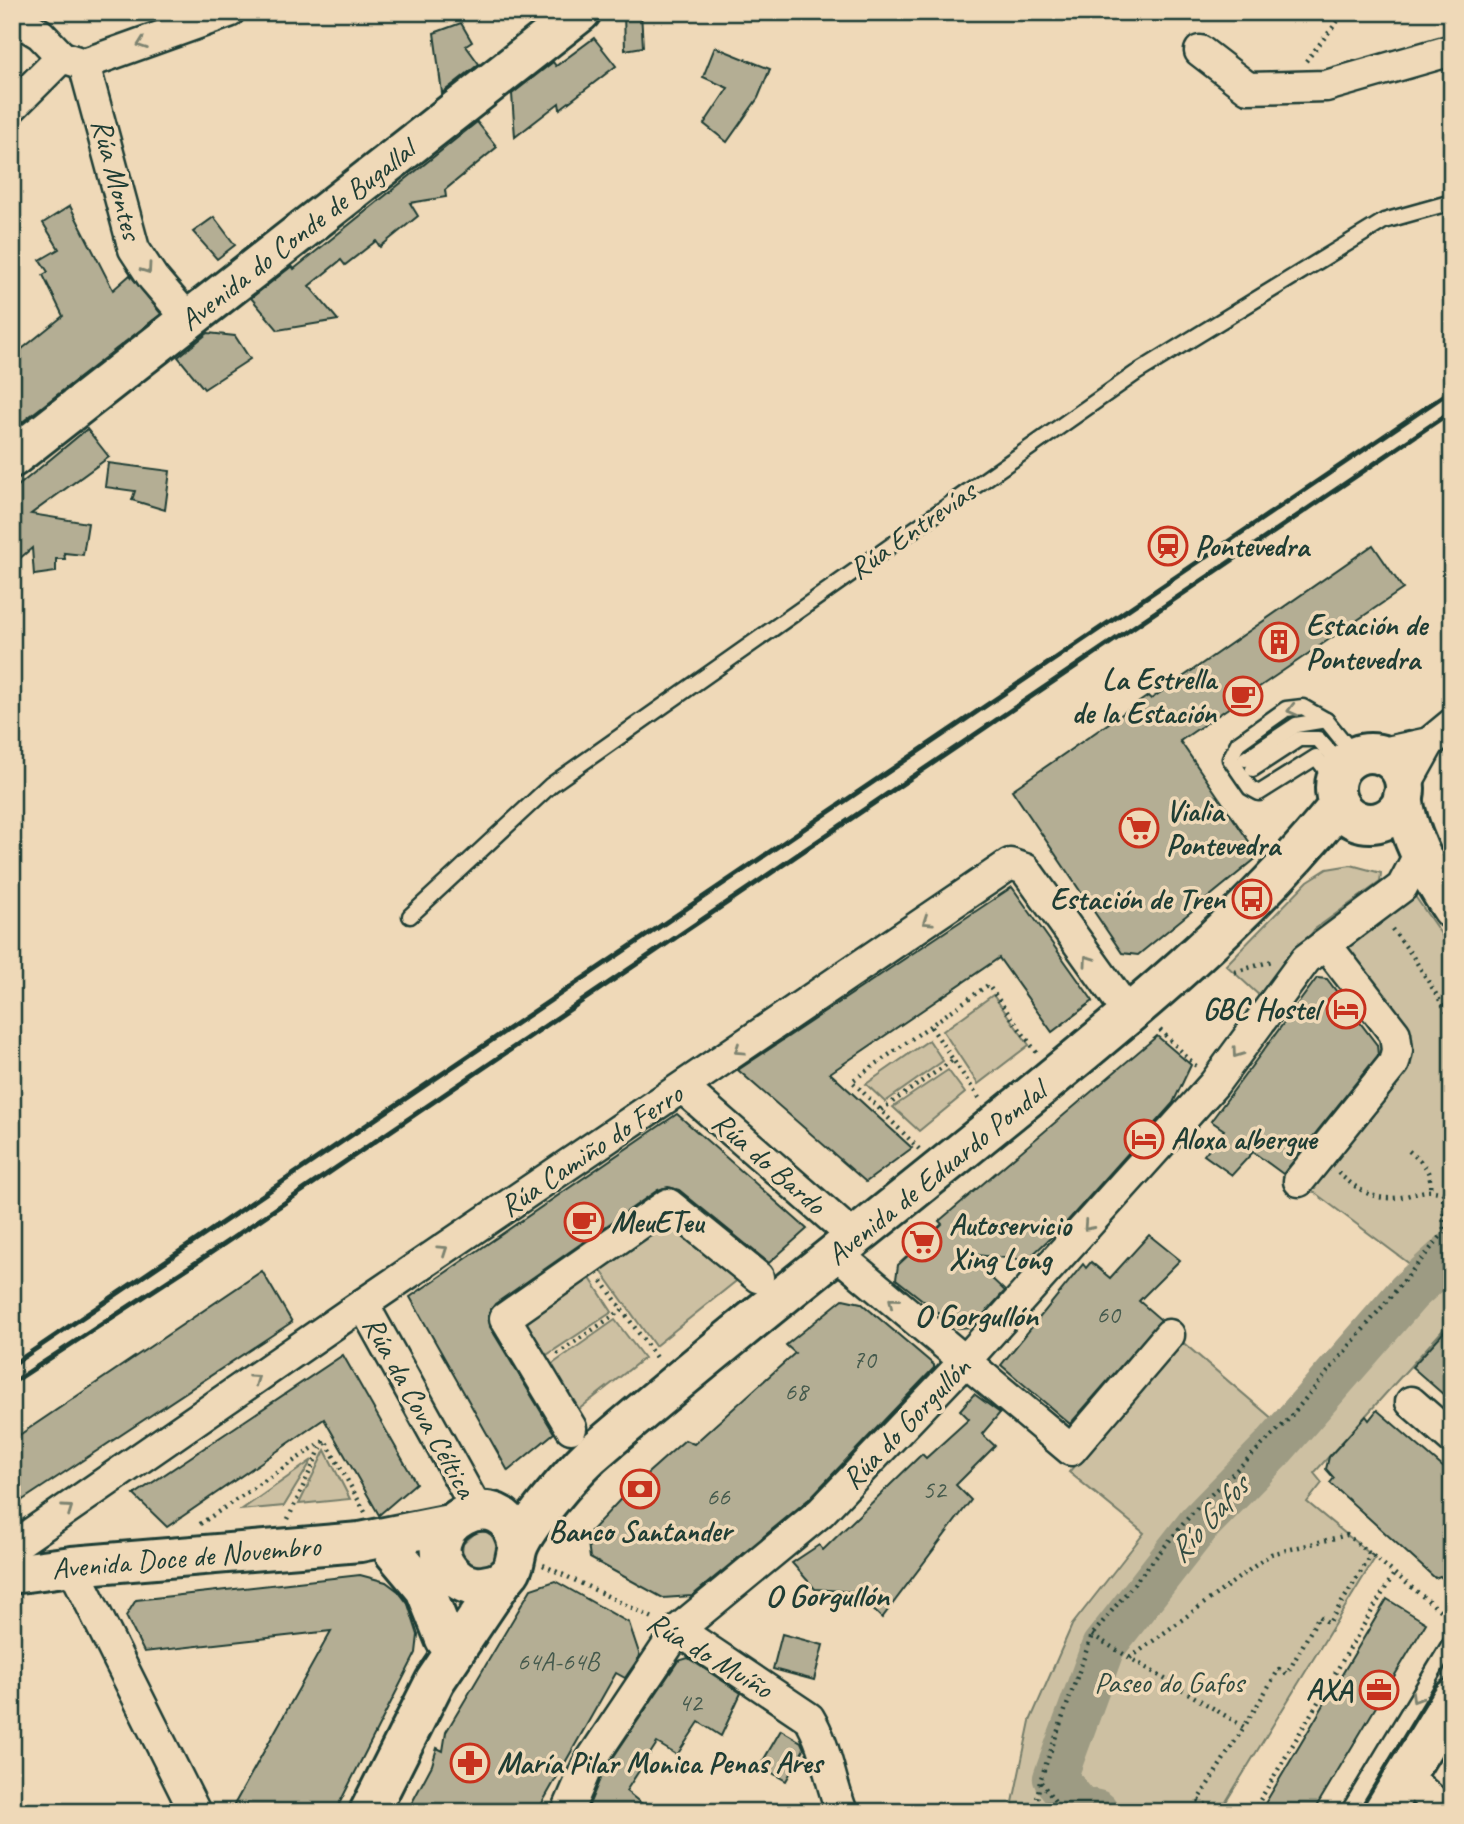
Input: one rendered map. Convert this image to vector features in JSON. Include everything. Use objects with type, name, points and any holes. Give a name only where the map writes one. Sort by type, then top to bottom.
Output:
[{"type":"main road","name":"Avenida do Conde de Bugallal","points":[[12,458],[581,12]]},
{"type":"main road","points":[[1422,864],[1406,816],[1404,792],[1397,766],[1357,787],[1422,864],[1452,909]]},
{"type":"main road","name":"Avenida de Eduardo Pondal","points":[[369,1812],[435,1681],[567,1479],[606,1443],[846,1245],[1144,1022],[1194,957],[1297,856],[1357,787],[1390,816],[1404,792]]},
{"type":"main road","name":"Avenida de Eduardo Pondal","points":[[474,1516],[567,1479]]},
{"type":"main road","points":[[474,1516],[511,1527],[514,1559],[497,1583],[475,1586],[451,1572],[442,1545],[474,1516]]},
{"type":"main road","name":"Avenida Doce de Novembro","points":[[12,1574],[72,1566],[274,1549],[378,1544],[474,1516]]},
{"type":"main road","points":[[378,1544],[425,1589],[445,1640]]},
{"type":"main road","name":"Avenida Doce de Novembro","points":[[378,1544],[451,1572]]},
{"type":"main road","name":"Avenida de Eduardo Pondal","points":[[435,1681],[445,1640],[451,1572]]},
{"type":"main road","points":[[1383,1812],[1452,1699]]},
{"type":"street","points":[[12,107],[73,61],[229,12]]},
{"type":"street","name":"Rúa Montes","points":[[12,17],[40,34],[73,61],[134,248],[153,278],[189,320]]},
{"type":"street","points":[[1200,51],[1248,88],[1326,86],[1452,50]]},
{"type":"street","points":[[1357,787],[1441,734]]},
{"type":"street","points":[[1404,792],[1441,734]]},
{"type":"street","name":"Rúa Camiño do Ferro","points":[[12,1548],[363,1304],[1010,864],[1025,869],[1144,1022]]},
{"type":"street","name":"Rúa do Gorgullón","points":[[567,1812],[587,1766],[678,1630],[821,1512],[964,1362],[1214,1084],[1306,959],[1402,887],[1422,864]]},
{"type":"street","points":[[1299,1181],[1394,1063],[1398,1050],[1395,1034],[1326,944]]},
{"type":"street","name":"Rúa do Bardo","points":[[683,1088],[964,1362],[1071,1450],[1169,1335]]},
{"type":"street","points":[[571,1428],[506,1318],[668,1204],[758,1277]]},
{"type":"street","name":"Rúa da Cova Céltica","points":[[363,1304],[474,1516]]},
{"type":"street","points":[[1410,1402],[1452,1438]]},
{"type":"street","points":[[72,1566],[195,1812]]},
{"type":"street","name":"Rúa do Muíño","points":[[678,1630],[810,1718],[823,1741],[834,1791],[842,1812]]},
{"type":"street","points":[[1405,1776],[1446,1812]]},
{"type":"lane","name":"Rúa Entrevías","points":[[410,916],[551,785],[1136,373],[1384,221],[1452,202]]},
{"type":"lane","points":[[1303,707],[1326,720],[1347,746],[1357,787],[1316,757],[1259,793],[1250,789],[1230,759],[1238,743],[1286,709],[1303,707]]},
{"type":"lane","points":[[1326,720],[1296,725],[1249,764],[1299,738],[1318,739],[1357,787]]},
{"type":"lane","points":[[1348,1812],[1452,1640]]},
{"type":"path","points":[[1286,87],[1345,12]]},
{"type":"path","points":[[1392,929],[1412,955],[1452,1020]]},
{"type":"path","points":[[1235,972],[1276,960]]},
{"type":"path","points":[[924,1154],[852,1081],[988,985],[1044,1062]]},
{"type":"path","points":[[1144,1022],[1214,1084]]},
{"type":"path","points":[[931,1027],[979,1098]]},
{"type":"path","points":[[881,1110],[953,1060]]},
{"type":"path","points":[[1409,1151],[1424,1163],[1432,1176],[1430,1189]]},
{"type":"path","points":[[1319,1156],[1357,1189],[1377,1199],[1394,1199],[1430,1189],[1443,1193],[1444,1234]]},
{"type":"path","points":[[1035,1812],[1040,1780],[1092,1635],[1193,1512],[1286,1422],[1452,1223]]},
{"type":"path","points":[[587,1261],[657,1359]]},
{"type":"path","points":[[536,1368],[622,1310]]},
{"type":"path","points":[[191,1530],[325,1440]]},
{"type":"path","points":[[325,1440],[378,1544]]},
{"type":"path","points":[[274,1549],[325,1440]]},
{"type":"path","points":[[1130,1658],[1271,1554],[1347,1535],[1452,1620]]},
{"type":"path","points":[[1218,1812],[1198,1800],[1279,1669],[1287,1674],[1319,1616],[1329,1623],[1371,1554]]},
{"type":"path","name":"Rúa do Muíño","points":[[514,1559],[678,1630]]},
{"type":"path","points":[[1253,1812],[1395,1572]]},
{"type":"path","points":[[1092,1635],[1244,1727]]},
{"type":"path","points":[[1040,1780],[1063,1812]]},
{"type":"green space","points":[[1351,865],[1381,873],[1380,882],[1315,929],[1262,998],[1226,965],[1308,881],[1327,869]]},
{"type":"green space","name":"Paseo do Gafos","points":[[1408,886],[1452,950],[1452,1320],[1314,1473],[1322,1483],[1307,1502],[1375,1558],[1224,1805],[1234,1812],[1011,1812],[1030,1721],[1072,1625],[1144,1533],[1069,1472],[1180,1340],[1281,1426],[1415,1268],[1299,1181],[1406,1069],[1413,1046],[1408,1031],[1342,946]]},
{"type":"green space","points":[[993,995],[1029,1045],[978,1084],[943,1031]]},
{"type":"green space","points":[[929,1040],[943,1061],[885,1102],[866,1084]]},
{"type":"green space","points":[[948,1070],[965,1093],[919,1131],[893,1107]]},
{"type":"green space","points":[[666,1216],[740,1278],[655,1346],[597,1265]]},
{"type":"green space","points":[[586,1272],[612,1312],[536,1362],[513,1323]]},
{"type":"green space","points":[[615,1320],[644,1358],[569,1417],[541,1372]]},
{"type":"green space","points":[[325,1450],[350,1499],[299,1504]]},
{"type":"green space","points":[[312,1460],[284,1506],[241,1510]]},
{"type":"green space","points":[[476,1532],[489,1532],[499,1541],[494,1567],[470,1567],[462,1557],[463,1544]]},
{"type":"building","points":[[624,12],[641,12],[643,47],[625,50]]},
{"type":"building","points":[[461,23],[472,42],[466,46],[479,64],[442,93],[434,33]]},
{"type":"building","points":[[594,38],[616,66],[560,109],[559,103],[515,137],[512,94],[553,62],[556,66]]},
{"type":"building","points":[[715,47],[770,69],[758,98],[727,142],[704,124],[728,88],[703,77]]},
{"type":"building","points":[[477,122],[497,147],[445,190],[446,197],[410,203],[418,216],[380,247],[376,241],[345,265],[341,260],[309,286],[338,320],[278,330],[251,298],[292,266],[294,269]]},
{"type":"building","points":[[70,206],[113,290],[130,275],[161,314],[12,430],[12,357],[63,316],[43,275],[48,272],[40,260],[59,249],[43,223]]},
{"type":"building","points":[[214,217],[235,245],[217,259],[193,232]]},
{"type":"building","points":[[208,333],[235,336],[250,359],[204,389],[178,357]]},
{"type":"building","points":[[87,429],[109,457],[31,514],[88,523],[83,555],[64,553],[65,559],[56,559],[56,572],[34,575],[32,548],[12,565],[12,491]]},
{"type":"building","points":[[108,463],[170,471],[165,510],[132,500],[135,491],[105,487]]},
{"type":"building","name":"Vialia Pontevedra","points":[[1373,545],[1403,589],[1180,741],[1259,856],[1138,955],[1122,953],[1012,790],[1148,696],[1151,699]]},
{"type":"building","points":[[1012,887],[1093,1001],[1052,1032],[999,958],[830,1073],[912,1148],[866,1182],[738,1070]]},
{"type":"building","points":[[1317,978],[1327,979],[1377,1045],[1378,1055],[1283,1174],[1253,1152],[1232,1175],[1204,1155],[1224,1130],[1211,1121]]},
{"type":"building","points":[[1157,1036],[1191,1065],[1173,1103],[1064,1225],[1027,1260],[966,1254],[1005,1291],[972,1327],[958,1328],[896,1279],[898,1265],[942,1224],[939,1221]]},
{"type":"building","points":[[677,1114],[807,1229],[769,1263],[679,1190],[668,1187],[658,1190],[495,1304],[489,1313],[490,1327],[554,1433],[508,1471],[410,1297]]},
{"type":"building","points":[[1149,1235],[1180,1260],[1139,1301],[1161,1320],[1070,1424],[1001,1365],[1083,1264],[1086,1268],[1091,1262],[1110,1278]]},
{"type":"building","points":[[262,1271],[292,1322],[12,1507],[12,1440]]},
{"type":"building","points":[[843,1299],[861,1303],[934,1365],[934,1368],[809,1499],[692,1596],[663,1598],[590,1558],[587,1535],[631,1488],[685,1440],[694,1444],[795,1353],[786,1345]]},
{"type":"building","points":[[1452,1323],[1452,1402],[1412,1367]]},
{"type":"building","points":[[343,1355],[416,1483],[379,1515],[324,1419],[167,1527],[134,1495]]},
{"type":"building","points":[[974,1394],[1000,1413],[982,1434],[995,1446],[956,1485],[971,1500],[882,1618],[854,1592],[815,1589],[792,1563],[819,1545],[823,1550],[922,1454],[926,1458],[969,1419],[960,1410]]},
{"type":"building","points":[[1377,1410],[1452,1475],[1452,1587],[1440,1576],[1435,1578],[1330,1483],[1334,1478],[1326,1469],[1329,1457],[1366,1416],[1369,1420]]},
{"type":"building","points":[[360,1575],[386,1582],[398,1591],[408,1604],[418,1635],[416,1653],[335,1812],[230,1812],[331,1631],[144,1652],[126,1616],[136,1600]]},
{"type":"building","points":[[555,1581],[629,1623],[640,1656],[625,1678],[616,1673],[537,1812],[407,1812],[432,1765],[437,1748],[443,1751],[446,1732],[531,1589]]},
{"type":"building","points":[[1387,1599],[1426,1623],[1313,1812],[1260,1812]]},
{"type":"building","points":[[782,1634],[823,1645],[814,1680],[773,1669]]},
{"type":"building","points":[[688,1658],[741,1693],[721,1736],[699,1722],[677,1755],[657,1743],[626,1791],[652,1812],[586,1812],[602,1774],[678,1661]]},
{"type":"building","points":[[781,1730],[801,1742],[804,1749],[786,1781],[760,1766]]},
{"type":"waterway","name":"Río Gafos","points":[[1097,1812],[1079,1808],[1055,1778],[1103,1647],[1199,1524],[1274,1447],[1409,1292],[1452,1253]]},
{"type":"railway","points":[[12,1365],[1452,390]]},
{"type":"railway","points":[[12,1383],[209,1254],[1452,411]]},
{"type":"place","name":"Pontevedra","points":[[1168,546]]},
{"type":"place","name":"Estación de Pontevedra","points":[[1279,642]]},
{"type":"place","name":"La Estrella de la Estación","points":[[1243,696]]},
{"type":"place","name":"Vialia Pontevedra","points":[[1139,828]]},
{"type":"place","name":"Estación de Tren","points":[[1252,899]]},
{"type":"place","name":"GBC Hostel","points":[[1346,1009]]},
{"type":"place","name":"Aloxa albergue","points":[[1144,1139]]},
{"type":"place","name":"MeuETeu","points":[[584,1222]]},
{"type":"place","name":"Autoservicio Xing Long","points":[[922,1242]]},
{"type":"place","name":"Banco Santander","points":[[640,1489]]},
{"type":"place","name":"AXA","points":[[1379,1690]]},
{"type":"place","name":"María Pilar Monica Penas Ares","points":[[470,1763]]},
{"type":"district","name":"O Gorgullón","points":[[976,1315]]},
{"type":"district","name":"O Gorgullón","points":[[827,1595]]}]
